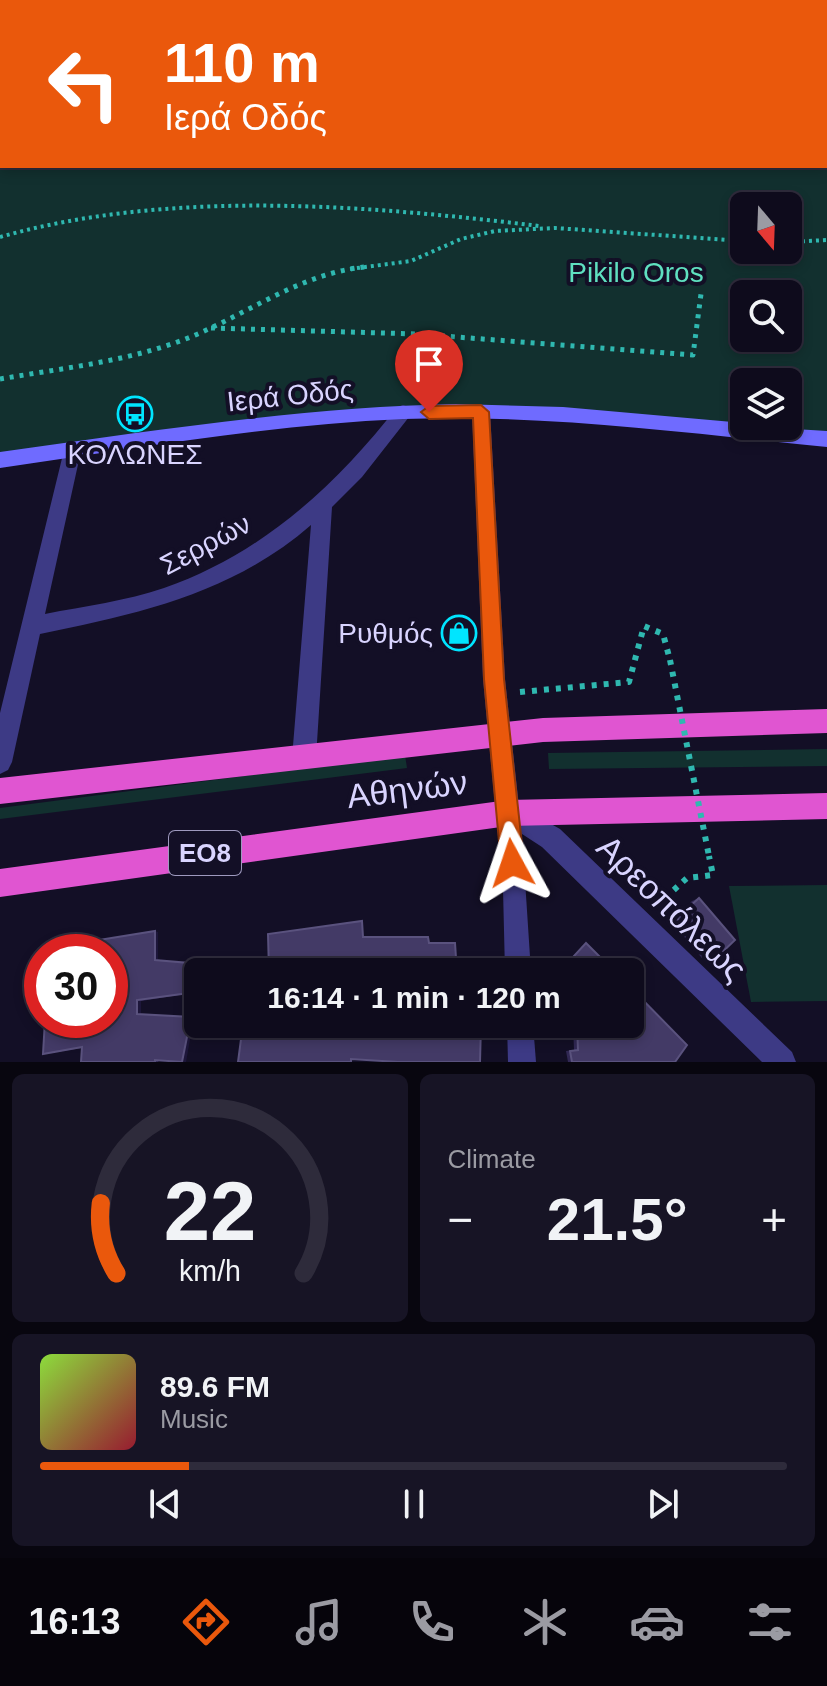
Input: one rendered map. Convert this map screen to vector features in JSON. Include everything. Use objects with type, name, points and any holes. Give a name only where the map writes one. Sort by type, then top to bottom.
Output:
[{"type":"highway","name":"Αθηνών","points":[[0,791],[499,734],[827,721]]},
{"type":"highway","name":"Αθηνών","points":[[0,883],[508,813],[827,806]]},
{"type":"main road","name":"Ιερά Οδός","points":[[0,460],[257,426],[403,412],[585,417],[827,439]]},
{"type":"street","name":"Σερρών","points":[[31,626],[161,598],[241,564],[322,504],[365,463],[403,412]]},
{"type":"street","points":[[481,412],[495,694],[508,813],[517,958]]},
{"type":"street","points":[[0,762],[72,451]]},
{"type":"street","points":[[304,758],[322,504]]},
{"type":"street","name":"Αρεοπόλεως","points":[[508,813],[551,838],[782,1062]]},
{"type":"street","points":[[521,1038],[522,1062]]},
{"type":"path","points":[[0,237],[77,218],[153,208],[310,205],[555,228],[730,240]]},
{"type":"path","points":[[0,379],[97,362],[191,337],[309,279],[352,268],[411,261],[461,239],[495,231],[555,228]]},
{"type":"path","points":[[802,241],[827,240]]},
{"type":"path","points":[[210,328],[417,334],[693,355],[701,294]]},
{"type":"path","points":[[495,694],[629,682],[644,626],[663,634],[713,875],[687,878],[662,898],[643,925]]},
{"type":"green space","name":"Pikilo Oros","points":[[0,168],[827,168],[827,439],[802,437],[802,368],[730,368],[730,430],[585,417],[403,412],[0,460]]},
{"type":"green space","points":[[827,749],[827,766],[549,769],[548,753]]},
{"type":"green space","points":[[405,755],[407,768],[0,819],[0,808]]},
{"type":"green space","points":[[827,885],[827,1001],[751,1002],[729,886]]},
{"type":"building","points":[[699,898],[735,940],[713,961],[677,918]]},
{"type":"building","points":[[362,921],[363,937],[428,937],[429,943],[455,943],[456,958],[269,958],[268,934]]},
{"type":"building","points":[[155,931],[155,960],[184,963],[184,994],[137,1000],[137,1014],[184,1017],[184,1038],[187,1038],[182,1062],[81,1062],[82,1047],[43,1054],[44,1038],[128,1038],[128,935]]},
{"type":"building","points":[[586,943],[601,958],[573,958]]},
{"type":"building","points":[[644,1001],[687,1045],[675,1062],[572,1062],[570,1051],[578,1050],[578,1038],[644,1038]]},
{"type":"building","points":[[241,1038],[481,1038],[480,1062],[351,1059],[351,1062],[238,1062]]},
{"type":"place","name":"ΚΟΛΩΝΕΣ","points":[[135,414]]},
{"type":"place","name":"Ρυθμός","points":[[459,633]]},
{"type":"route","points":[[429,412],[481,412],[494,679],[512,863]]}]
